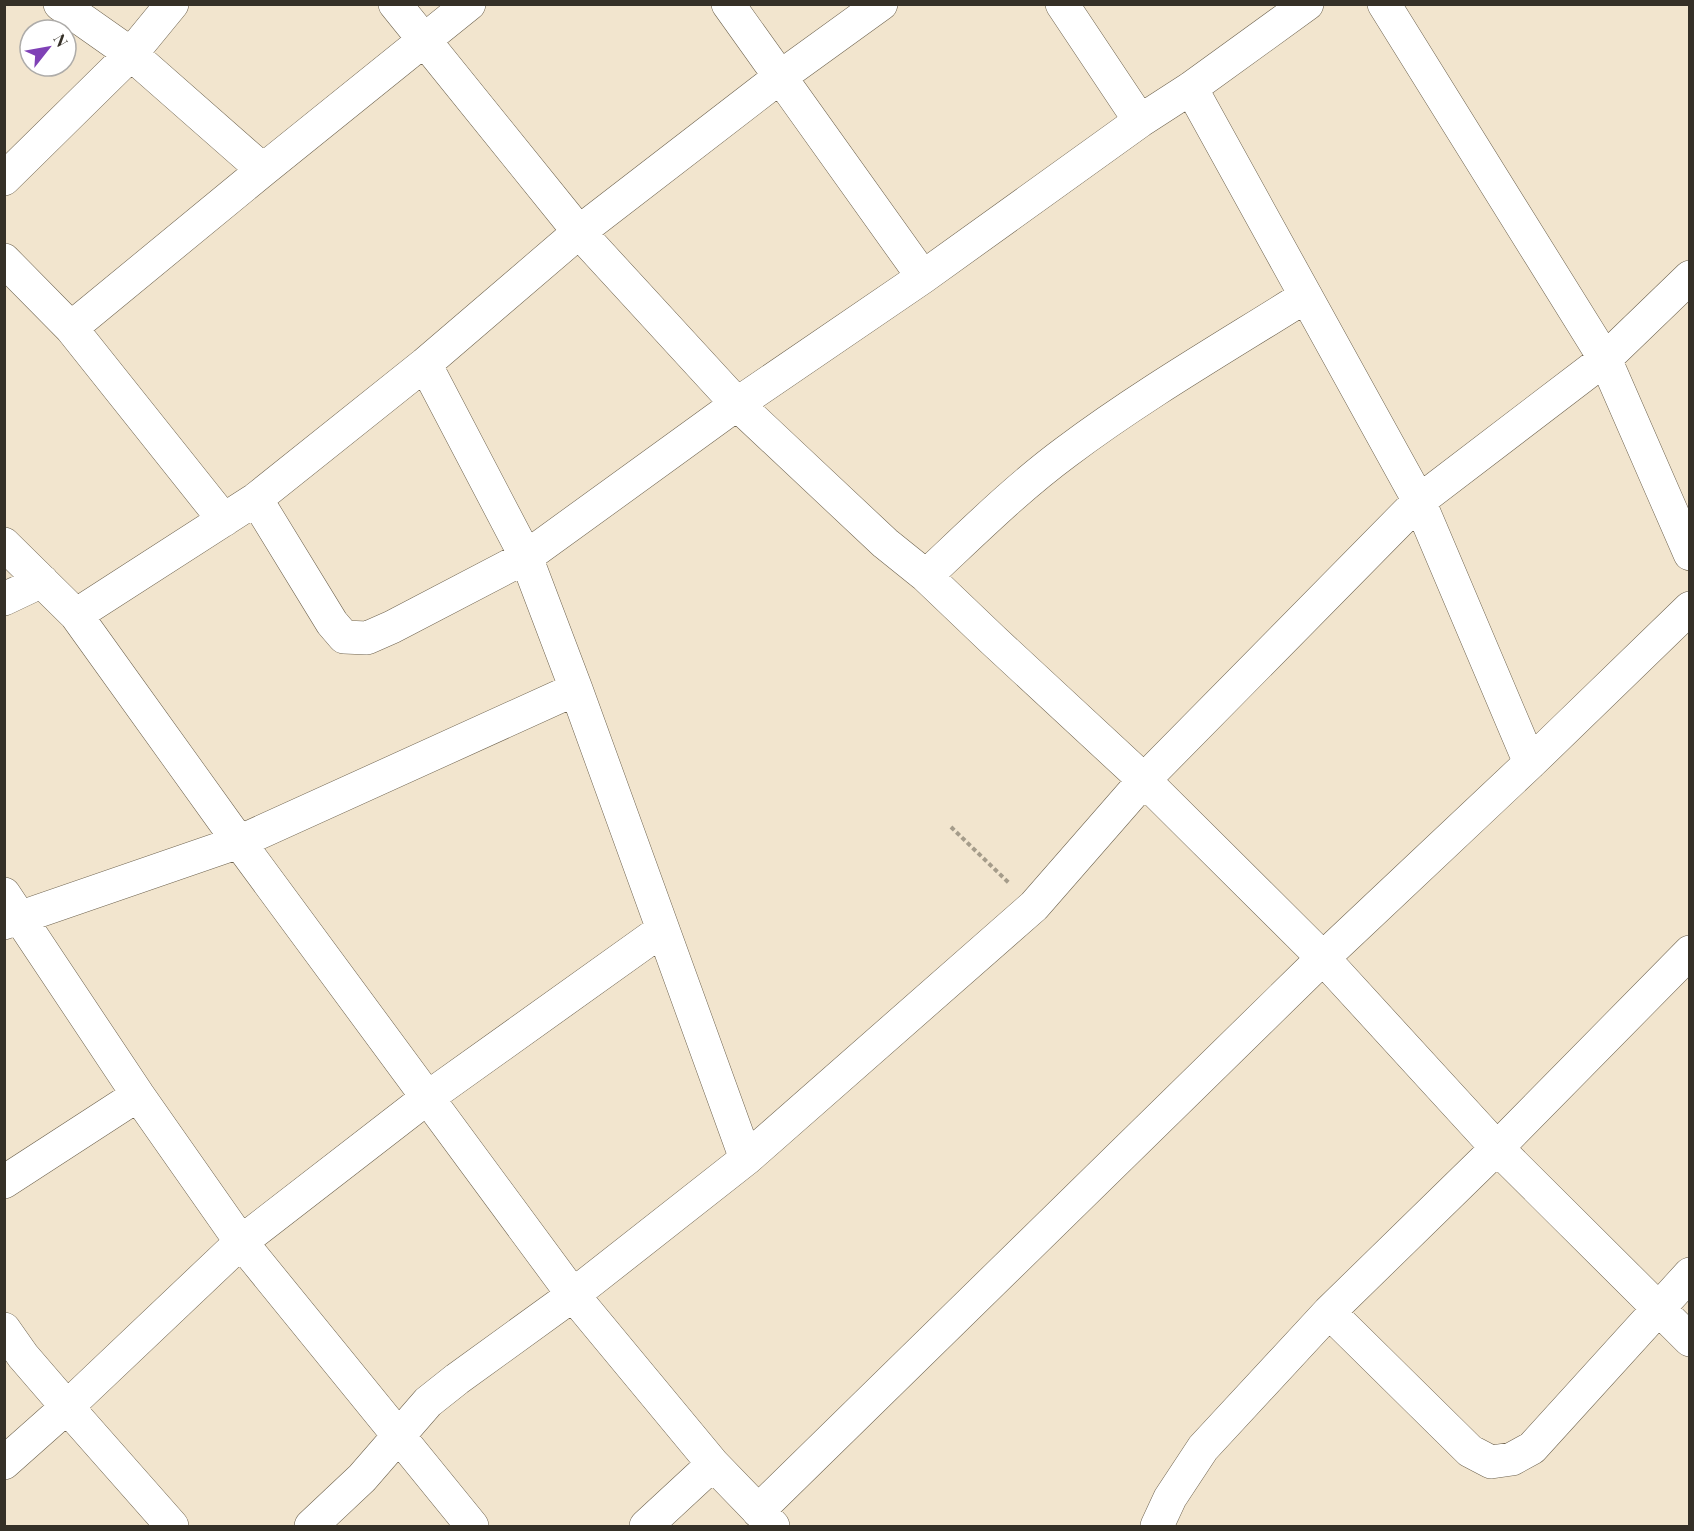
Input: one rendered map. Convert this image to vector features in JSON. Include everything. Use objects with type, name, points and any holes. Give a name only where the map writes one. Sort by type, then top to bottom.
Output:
[{"type":"street","points":[[60,4],[131,54],[263,170]]},
{"type":"street","points":[[4,180],[131,54],[172,4]]},
{"type":"street","points":[[395,4],[579,232],[736,404],[885,543],[926,576],[1144,780],[1323,958],[1497,1148],[1689,1340]]},
{"type":"street","points":[[71,328],[469,4]]},
{"type":"street","points":[[728,4],[923,277]]},
{"type":"street","points":[[76,615],[256,499],[426,364],[579,232],[780,77],[881,4]]},
{"type":"street","points":[[1062,4],[1140,121]]},
{"type":"street","points":[[256,499],[332,623],[344,637],[367,638],[392,627],[526,557],[736,404],[923,277],[1307,4]]},
{"type":"street","points":[[1384,4],[1605,359],[1689,554]]},
{"type":"street","points":[[1191,88],[1419,501],[1530,763]]},
{"type":"street","points":[[4,260],[71,328],[224,520]]},
{"type":"street","points":[[311,1527],[362,1478],[428,1402],[457,1378],[573,1295],[746,1159],[1034,906],[1144,780],[1419,501],[1605,359],[1689,277]]},
{"type":"street","points":[[926,576],[1000,507],[1064,453],[1142,398],[1306,296]]},
{"type":"street","points":[[426,364],[526,557],[746,1159]]},
{"type":"street","points":[[4,544],[76,615],[239,842],[573,1295],[714,1464],[766,1519],[1323,958],[1530,763],[1689,608]]},
{"type":"street","points":[[4,599],[42,581]]},
{"type":"street","points":[[472,1527],[241,1242],[10,912],[239,842],[576,689]]},
{"type":"street","points":[[4,1463],[67,1407],[241,1242],[427,1098],[662,930]]},
{"type":"street","points":[[1157,1527],[1170,1498],[1203,1448],[1329,1312],[1497,1148],[1689,952]]},
{"type":"street","points":[[4,1182],[138,1095]]},
{"type":"street","points":[[1329,1312],[1470,1451],[1491,1462],[1512,1459],[1532,1448],[1689,1274]]},
{"type":"street","points":[[4,1329],[22,1356],[172,1527]]},
{"type":"street","points":[[646,1527],[714,1464]]},
{"type":"path","points":[[951,827],[1034,906]]}]
